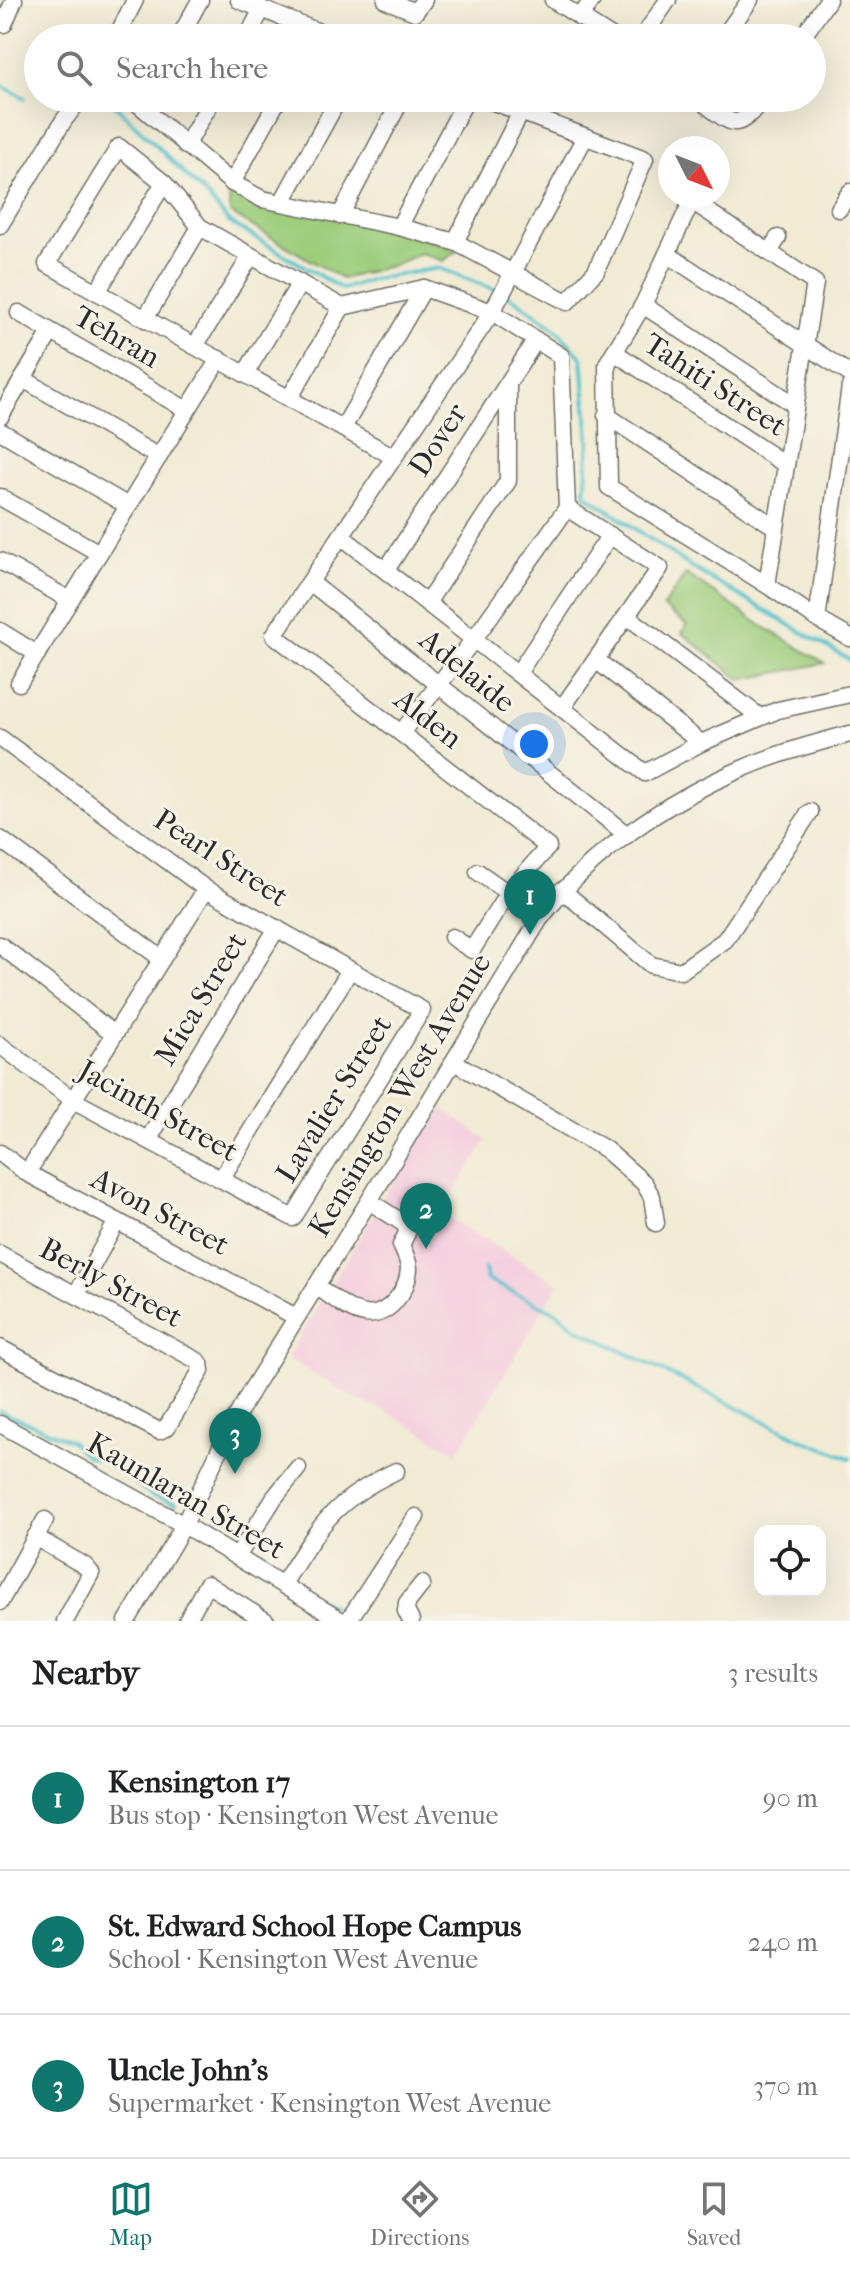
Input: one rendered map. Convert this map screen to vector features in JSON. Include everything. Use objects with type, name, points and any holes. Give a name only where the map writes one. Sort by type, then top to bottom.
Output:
[{"type":"street","points":[[4,24],[14,0]]},
{"type":"street","points":[[123,24],[135,0]]},
{"type":"street","points":[[187,24],[200,0]]},
{"type":"street","points":[[239,0],[292,24]]},
{"type":"street","points":[[386,0],[419,6]]},
{"type":"street","points":[[553,0],[590,24]]},
{"type":"street","points":[[580,18],[592,0]]},
{"type":"street","points":[[652,24],[668,0]]},
{"type":"street","points":[[733,24],[750,0]]},
{"type":"street","points":[[812,24],[828,0]]},
{"type":"street","points":[[254,24],[262,9]]},
{"type":"street","points":[[0,225],[70,112]]},
{"type":"street","points":[[151,112],[186,146],[232,183],[262,199],[399,227],[455,242],[511,277],[567,302],[596,271],[645,159],[521,112],[455,242]]},
{"type":"street","points":[[186,146],[205,112]]},
{"type":"street","points":[[232,183],[271,112]]},
{"type":"street","points":[[282,202],[331,112]]},
{"type":"street","points":[[340,216],[395,112]]},
{"type":"street","points":[[399,227],[460,112]]},
{"type":"street","points":[[717,112],[731,122],[739,123],[753,112]]},
{"type":"street","points":[[310,582],[494,308],[585,137]]},
{"type":"street","points":[[394,457],[47,264],[119,147],[164,183],[200,227],[342,307],[424,288],[494,308],[561,356],[567,508],[474,639],[401,733]]},
{"type":"street","points":[[97,292],[164,183]]},
{"type":"street","points":[[839,209],[850,192]]},
{"type":"street","points":[[688,208],[643,305],[607,364],[609,487],[850,638]]},
{"type":"street","points":[[710,208],[774,245],[815,283],[767,585]]},
{"type":"street","points":[[145,319],[200,227]]},
{"type":"street","points":[[667,254],[850,374]]},
{"type":"street","points":[[195,346],[251,256]]},
{"type":"street","points":[[245,374],[300,283]]},
{"type":"street","points":[[343,428],[424,288]]},
{"type":"street","points":[[643,305],[795,405]]},
{"type":"street","points":[[289,399],[342,307]]},
{"type":"street","name":"Tehran","points":[[19,313],[187,410]]},
{"type":"street","points":[[0,417],[51,332]]},
{"type":"street","name":"Dover","points":[[386,570],[536,340]]},
{"type":"street","name":"Tahiti Street","points":[[614,352],[786,465]]},
{"type":"street","points":[[19,683],[219,359]]},
{"type":"street","points":[[23,379],[159,457]]},
{"type":"street","points":[[427,603],[508,481],[508,384]]},
{"type":"street","points":[[817,619],[850,387]]},
{"type":"street","points":[[606,415],[775,527]]},
{"type":"street","points":[[0,431],[128,506]]},
{"type":"street","points":[[0,497],[99,553]]},
{"type":"street","points":[[562,708],[660,568],[567,508]]},
{"type":"street","points":[[518,673],[610,535]]},
{"type":"street","points":[[341,536],[645,773],[701,743],[760,717],[798,704],[850,694]]},
{"type":"street","points":[[0,561],[70,600]]},
{"type":"street","name":"Alden","points":[[310,582],[274,635],[548,847],[508,893]]},
{"type":"street","name":"Adelaide","points":[[310,582],[627,835]]},
{"type":"street","points":[[627,616],[760,717]]},
{"type":"street","points":[[0,631],[37,654]]},
{"type":"street","points":[[596,660],[701,743]]},
{"type":"street","name":"Kensington West Avenue","points":[[127,1621],[184,1525],[227,1434],[296,1317],[539,920],[562,890],[627,835],[682,800],[744,768],[850,734]]},
{"type":"street","name":"Pearl Street","points":[[0,738],[206,889],[422,1010]]},
{"type":"street","points":[[562,890],[651,965],[681,971],[725,940],[810,812]]},
{"type":"street","points":[[0,839],[162,959]]},
{"type":"street","points":[[452,937],[472,950],[508,893],[478,872]]},
{"type":"street","points":[[27,1173],[206,889]]},
{"type":"street","name":"Mica Street","points":[[148,1140],[277,928]]},
{"type":"street","points":[[0,945],[114,1034]]},
{"type":"street","points":[[221,1179],[350,970]]},
{"type":"street","name":"Lavalier Street","points":[[293,1218],[422,1010]]},
{"type":"street","name":"Jacinth Street","points":[[0,1045],[73,1100],[293,1218]]},
{"type":"street","points":[[454,1062],[605,1149],[644,1183],[652,1197],[656,1223]]},
{"type":"street","name":"Avon Street","points":[[0,1153],[27,1173],[296,1317]]},
{"type":"street","points":[[316,1286],[361,1314],[375,1315],[391,1306],[406,1282],[410,1266],[401,1245],[407,1233],[406,1225],[369,1201]]},
{"type":"street","points":[[76,1295],[117,1221]]},
{"type":"street","name":"Berly Street","points":[[0,1254],[196,1360],[200,1363],[201,1371],[167,1427],[155,1430],[0,1348]]},
{"type":"street","name":"Kaunlaran Street","points":[[0,1424],[184,1525],[345,1621]]},
{"type":"street","points":[[237,1557],[274,1498],[298,1468]]},
{"type":"street","points":[[283,1584],[320,1526],[343,1501],[396,1471]]},
{"type":"street","points":[[345,1621],[416,1517]]},
{"type":"street","points":[[0,1602],[45,1520]]},
{"type":"street","points":[[35,1537],[91,1573],[65,1621]]},
{"type":"street","points":[[187,1621],[207,1584],[266,1621]]},
{"type":"street","points":[[411,1621],[406,1611],[407,1603],[422,1584]]},
{"type":"shaded area","points":[[442,1108],[487,1140],[440,1213],[559,1284],[457,1453],[287,1358],[399,1172]]},
{"type":"green space","points":[[228,186],[439,243],[457,251],[443,261],[421,253],[394,265],[342,279],[230,213]]},
{"type":"green space","points":[[686,574],[764,627],[825,663],[741,680],[682,633],[687,625],[663,607]]},
{"type":"waterway","points":[[0,85],[24,97]]},
{"type":"waterway","points":[[122,112],[229,222],[342,289],[373,279],[439,268],[498,291]]},
{"type":"waterway","points":[[506,295],[554,327],[582,358],[589,441],[585,494],[694,569],[850,660]]},
{"type":"waterway","points":[[485,1269],[487,1280],[558,1313],[574,1327],[803,1440],[850,1458]]},
{"type":"waterway","points":[[0,1411],[71,1441],[86,1456],[110,1462],[152,1496],[176,1504]]},
{"type":"waterway","points":[[322,1599],[344,1613]]},
{"type":"place","name":"Kensington 17","points":[[530,935]]},
{"type":"place","name":"St. Edward School Hope Campus","points":[[426,1249]]},
{"type":"place","name":"Uncle John's","points":[[235,1474]]}]
